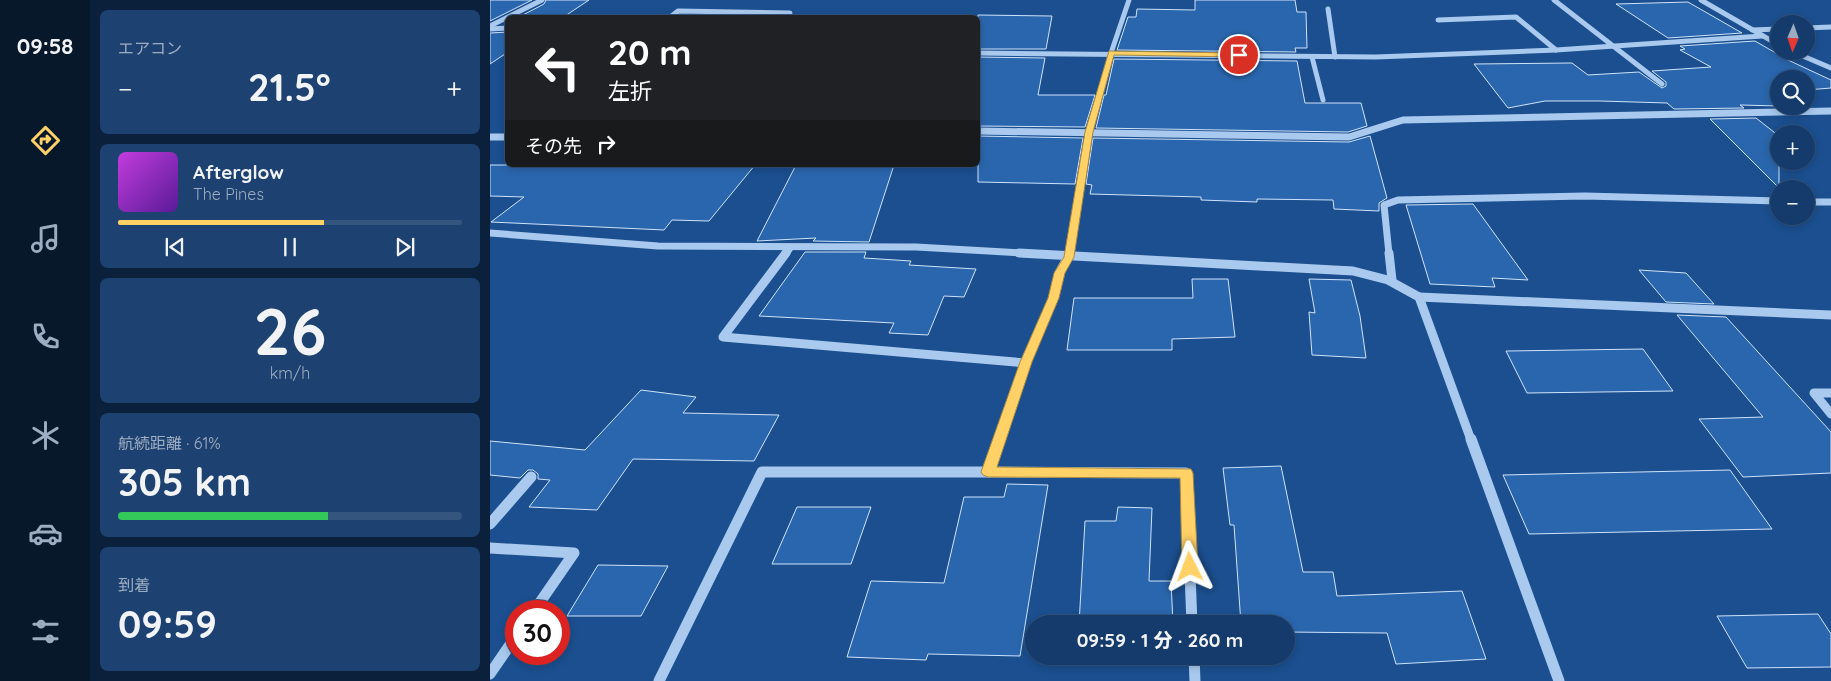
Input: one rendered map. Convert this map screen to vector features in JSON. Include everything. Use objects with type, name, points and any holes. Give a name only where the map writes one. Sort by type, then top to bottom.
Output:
[{"type":"street","points":[[513,15],[542,0]]},
{"type":"street","points":[[988,472],[1026,362],[1053,298],[1059,273],[1069,257],[1089,132],[1111,53],[1129,0]]},
{"type":"street","points":[[1554,0],[1662,84]]},
{"type":"street","points":[[1701,0],[1770,40]]},
{"type":"street","points":[[1328,9],[1335,57]]},
{"type":"street","points":[[673,15],[678,11],[790,13]]},
{"type":"street","points":[[1438,20],[1516,17],[1556,50]]},
{"type":"street","points":[[490,27],[505,19]]},
{"type":"street","points":[[1815,27],[1831,26]]},
{"type":"street","points":[[490,27],[505,28]]},
{"type":"street","points":[[1750,30],[1770,29]]},
{"type":"street","points":[[980,53],[1335,57],[1556,50],[1762,36]]},
{"type":"street","points":[[1312,57],[1323,100]]},
{"type":"street","points":[[1812,60],[1831,68]]},
{"type":"street","points":[[980,131],[1349,137],[1403,120],[1831,111]]},
{"type":"street","points":[[490,137],[505,137]]},
{"type":"street","points":[[1392,280],[1384,205],[1398,200],[1470,200],[1584,196],[1770,201]]},
{"type":"street","points":[[1815,202],[1831,202]]},
{"type":"street","points":[[490,233],[658,246],[916,247],[1069,257],[1353,271],[1392,280],[1406,287],[1418,297],[1559,681]]},
{"type":"street","points":[[790,248],[723,337],[1026,362]]},
{"type":"street","points":[[1418,297],[1831,315]]},
{"type":"street","points":[[1831,393],[1814,393],[1831,414]]},
{"type":"street","points":[[659,681],[762,472],[1186,473],[1192,615]]},
{"type":"street","points":[[490,524],[531,477]]},
{"type":"street","points":[[490,548],[574,554],[542,600]]},
{"type":"street","points":[[490,674],[505,652]]},
{"type":"street","points":[[1194,665],[1195,681]]},
{"type":"building","points":[[490,0],[532,0],[490,21]]},
{"type":"building","points":[[546,0],[589,0],[566,15],[523,15],[544,4]]},
{"type":"building","points":[[1195,0],[1295,0],[1297,12],[1306,12],[1307,48],[1295,48],[1296,52],[1117,50],[1128,17],[1136,17],[1137,9],[1195,10]]},
{"type":"building","points":[[1688,2],[1742,33],[1668,38],[1616,4]]},
{"type":"building","points":[[980,15],[1052,16],[1046,49],[980,49]]},
{"type":"building","points":[[505,32],[505,54],[490,64],[490,33]]},
{"type":"building","points":[[1755,41],[1770,50],[1770,60],[1788,60],[1810,70],[1770,70],[1770,106],[1740,105],[1744,108],[1674,109],[1667,103],[1545,101],[1508,108],[1474,64],[1572,63],[1588,75],[1639,72],[1662,88],[1666,86],[1666,82],[1652,71],[1711,67],[1680,50],[1685,49],[1680,46]]},
{"type":"building","points":[[980,57],[1045,58],[1038,95],[1095,95],[1085,127],[980,126]]},
{"type":"building","points":[[1114,59],[1297,61],[1305,103],[1361,103],[1367,126],[1348,132],[1096,128]]},
{"type":"building","points":[[1815,73],[1831,80],[1831,88],[1815,89]]},
{"type":"building","points":[[1756,118],[1770,129],[1770,170],[1779,170],[1779,180],[1771,180],[1710,119]]},
{"type":"building","points":[[980,136],[1083,138],[1075,184],[978,182]]},
{"type":"building","points":[[1370,136],[1387,198],[1379,203],[1379,211],[1334,209],[1333,200],[1257,199],[1257,202],[1201,200],[1201,197],[1090,194],[1092,185],[1086,184],[1093,138],[1349,142]]},
{"type":"building","points":[[490,165],[505,165],[505,167],[753,167],[709,221],[672,220],[664,230],[491,222],[524,197],[490,196]]},
{"type":"building","points":[[795,167],[893,167],[869,242],[813,241],[816,238],[757,241]]},
{"type":"building","points":[[1473,204],[1528,280],[1492,278],[1495,287],[1430,284],[1406,205]]},
{"type":"building","points":[[805,252],[866,252],[864,258],[911,261],[909,265],[976,269],[964,297],[944,296],[928,335],[889,333],[894,323],[759,316]]},
{"type":"building","points":[[1639,270],[1686,273],[1714,304],[1666,302]]},
{"type":"building","points":[[1192,279],[1228,279],[1235,337],[1172,339],[1172,350],[1067,350],[1074,298],[1193,298]]},
{"type":"building","points":[[1309,279],[1351,280],[1360,316],[1366,358],[1312,355],[1309,312],[1315,313]]},
{"type":"building","points":[[1677,315],[1726,317],[1831,432],[1831,473],[1743,477],[1699,419],[1763,417]]},
{"type":"building","points":[[1643,349],[1673,391],[1527,393],[1506,351]]},
{"type":"building","points":[[641,390],[696,397],[683,413],[779,415],[754,461],[633,459],[597,510],[529,507],[550,480],[538,479],[538,474],[533,470],[528,470],[520,478],[490,475],[490,441],[585,450]]},
{"type":"building","points":[[1281,466],[1303,572],[1333,572],[1337,596],[1462,591],[1486,659],[1396,664],[1387,633],[1295,632],[1295,615],[1240,615],[1234,525],[1230,525],[1223,468]]},
{"type":"building","points":[[1730,470],[1772,529],[1529,534],[1503,475]]},
{"type":"building","points":[[1007,484],[1048,485],[1027,615],[1025,615],[1020,656],[928,654],[926,660],[847,657],[871,581],[944,583],[964,497],[1004,497]]},
{"type":"building","points":[[797,507],[871,507],[851,564],[772,564]]},
{"type":"building","points":[[1118,507],[1152,508],[1149,581],[1171,581],[1173,615],[1080,615],[1085,521],[1116,521]]},
{"type":"building","points":[[598,565],[668,566],[641,616],[570,616],[570,611]]},
{"type":"building","points":[[1818,614],[1831,634],[1831,667],[1747,668],[1717,616]]},
{"type":"route","points":[[1190,567],[1186,473],[988,472],[1026,362],[1053,298],[1059,273],[1069,257],[1089,132],[1111,53],[1239,55]]}]
